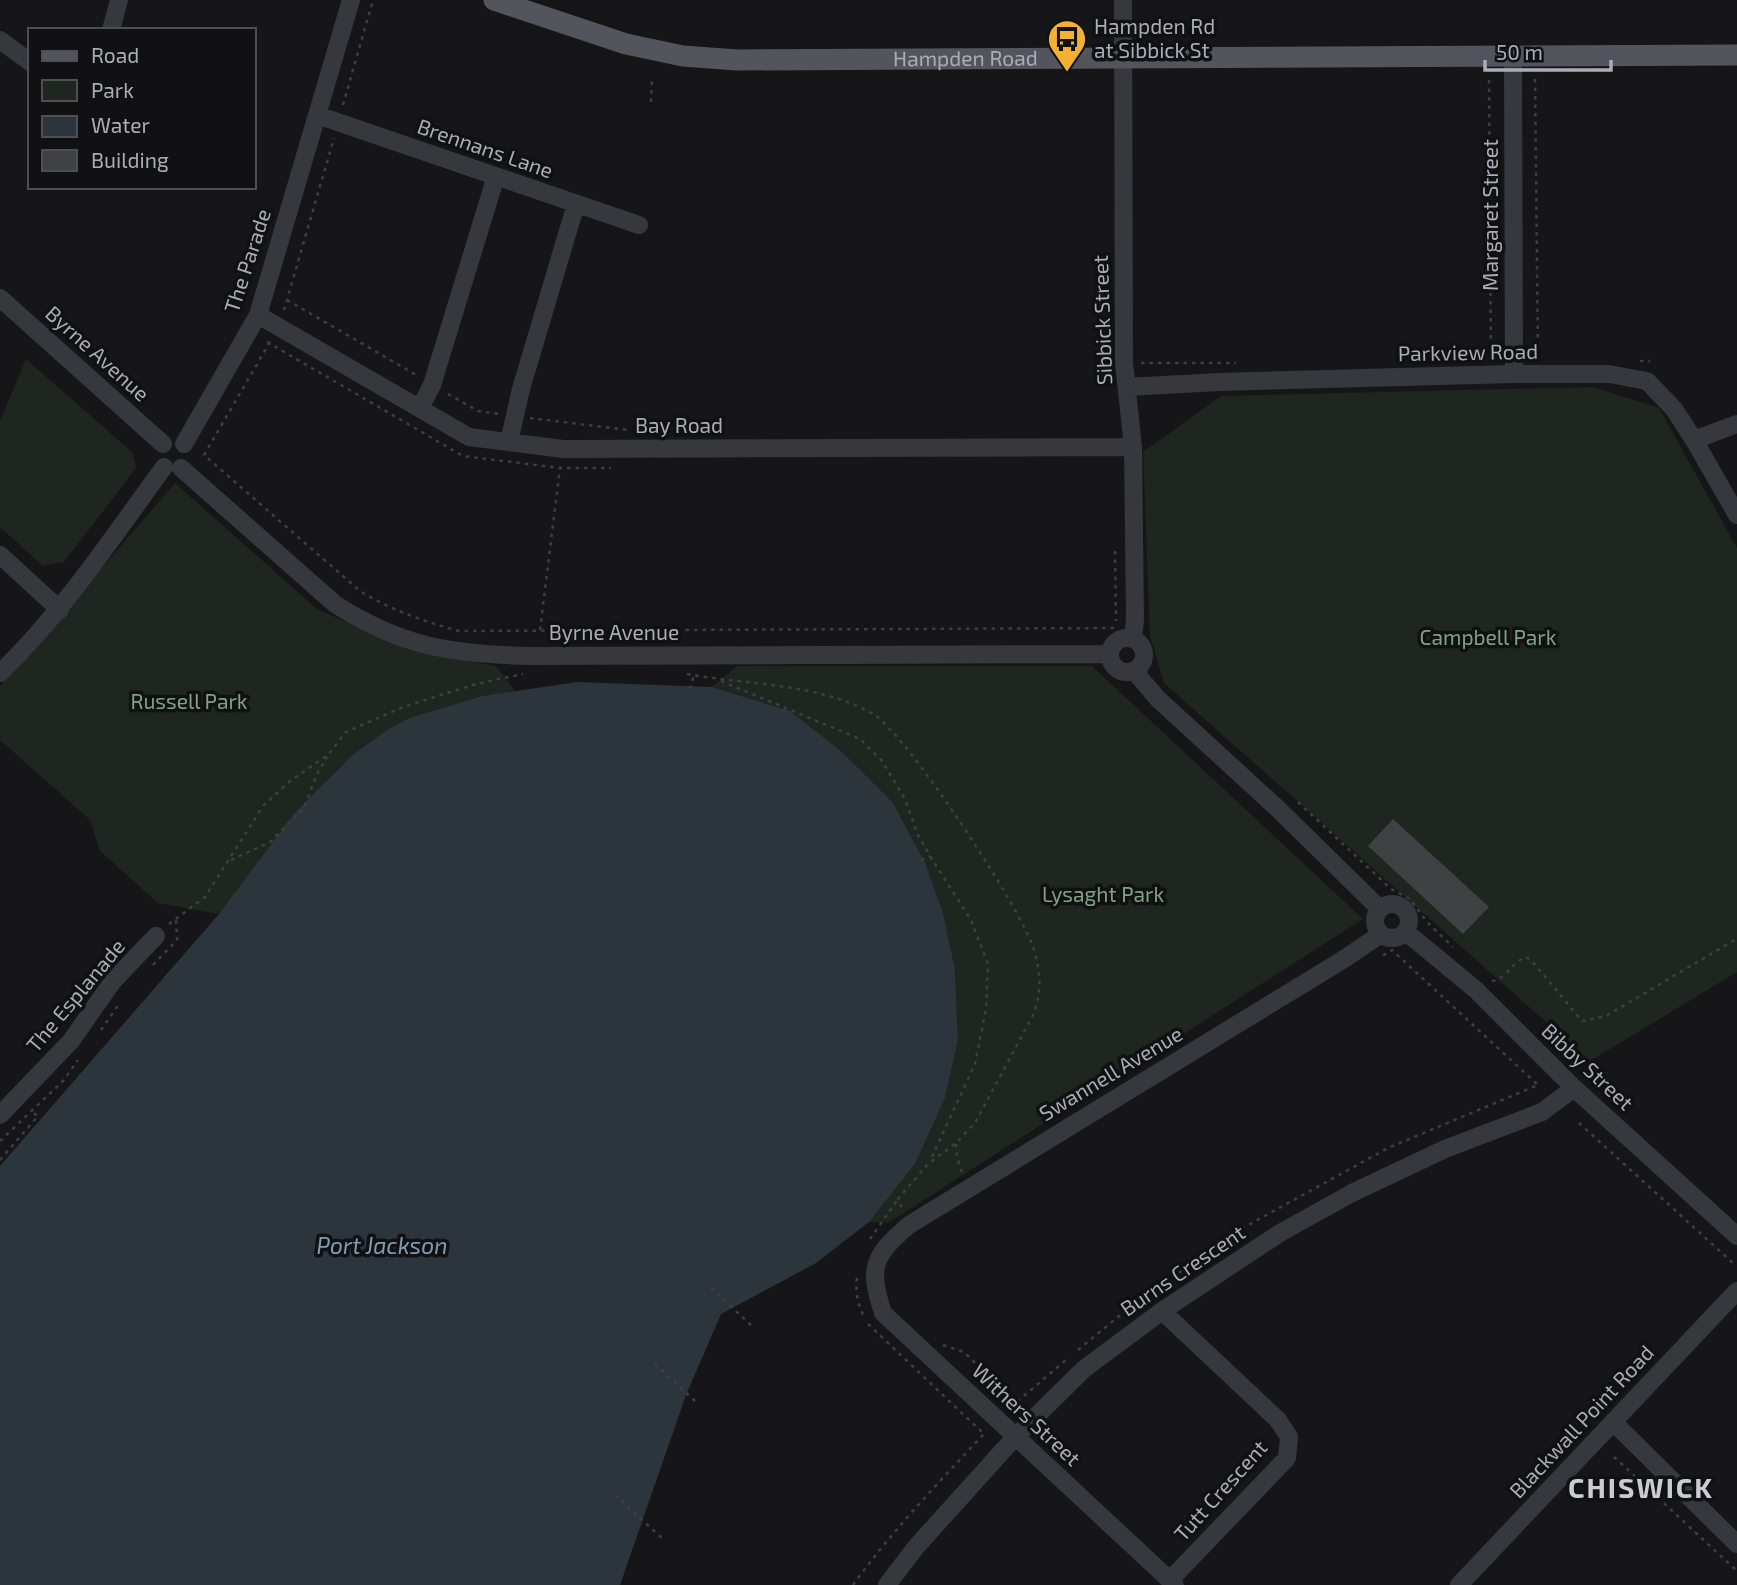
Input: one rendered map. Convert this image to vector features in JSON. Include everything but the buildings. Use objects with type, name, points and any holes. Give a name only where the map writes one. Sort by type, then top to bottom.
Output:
[{"type":"main road","name":"Hampden Road","points":[[494,0],[535,6],[626,44],[654,51],[737,60],[1737,55]]},
{"type":"street","points":[[112,28],[119,0]]},
{"type":"street","name":"The Parade","points":[[184,444],[258,315],[351,0]]},
{"type":"street","name":"Sibbick Street","points":[[1123,0],[1124,363],[1133,447],[1133,633]]},
{"type":"street","points":[[0,40],[28,61]]},
{"type":"street","name":"Margaret Street","points":[[1513,56],[1514,374]]},
{"type":"street","name":"Brennans Lane","points":[[317,115],[639,225]]},
{"type":"street","points":[[420,408],[432,384],[496,176]]},
{"type":"street","points":[[509,442],[576,204]]},
{"type":"street","name":"Byrne Avenue","points":[[0,298],[163,444]]},
{"type":"street","name":"Bay Road","points":[[258,315],[469,437],[563,449],[1133,447]]},
{"type":"street","name":"Parkview Road","points":[[1127,387],[1514,374],[1609,374],[1647,381],[1674,410],[1737,515]]},
{"type":"street","points":[[1694,440],[1737,424]]},
{"type":"street","points":[[0,673],[60,610],[173,468],[189,457],[184,444],[171,440],[163,444],[158,453],[173,468]]},
{"type":"street","name":"Byrne Avenue","points":[[173,468],[335,604],[373,627],[445,651],[529,656],[1110,654]]},
{"type":"street","points":[[0,555],[60,610]]},
{"type":"street","points":[[1133,633],[1142,646],[1144,657],[1139,668],[1128,672],[1117,669],[1110,654],[1111,648],[1118,640],[1133,633]]},
{"type":"street","points":[[1134,671],[1158,699],[1276,807],[1380,909]]},
{"type":"street","points":[[1390,904],[1404,909],[1410,923],[1406,932],[1391,939],[1381,934],[1375,922],[1380,909],[1390,904]]},
{"type":"street","name":"Bibby Street","points":[[1406,932],[1476,990],[1574,1088],[1737,1236]]},
{"type":"street","name":"Swannell Avenue","points":[[876,1264],[885,1246],[909,1225],[1381,934]]},
{"type":"street","name":"The Esplanade","points":[[0,1115],[71,1041],[113,981],[156,936]]},
{"type":"street","name":"Burns Crescent","points":[[887,1585],[916,1547],[1016,1436],[1084,1369],[1162,1311],[1280,1233],[1352,1193],[1445,1149],[1542,1112],[1574,1088]]},
{"type":"street","name":"Withers Street","points":[[876,1264],[874,1287],[883,1313],[1173,1583]]},
{"type":"street","name":"Blackwall Point Road","points":[[1459,1585],[1737,1291]]},
{"type":"street","name":"Tutt Crescent","points":[[1162,1311],[1278,1420],[1289,1437],[1287,1458],[1173,1583]]},
{"type":"street","points":[[1613,1422],[1737,1544]]},
{"type":"path","points":[[283,313],[373,0]]},
{"type":"path","points":[[652,77],[652,102]]},
{"type":"path","points":[[1489,79],[1491,361]]},
{"type":"path","points":[[1535,79],[1538,361]]},
{"type":"path","points":[[287,300],[478,411],[638,431]]},
{"type":"path","points":[[275,336],[204,455],[360,591],[386,607],[427,622],[459,631],[1133,633]]},
{"type":"path","points":[[540,630],[560,468]]},
{"type":"path","points":[[681,673],[717,680],[860,739],[882,761],[905,799],[918,835],[971,920],[988,964],[986,1009],[975,1064],[928,1164]]},
{"type":"path","points":[[228,862],[270,842],[304,808],[317,774],[346,732],[403,707],[476,684],[511,675],[528,674]]},
{"type":"path","points":[[690,689],[694,675]]},
{"type":"path","points":[[717,680],[731,679],[806,691],[873,713],[889,725],[956,818],[1023,924],[1034,948],[1040,977],[1039,1000],[975,1123],[956,1143],[928,1164],[898,1199],[909,1225]]},
{"type":"path","points":[[156,936],[176,917],[205,897],[263,806],[290,781],[328,755]]},
{"type":"path","points":[[1290,795],[1391,889],[1410,900],[1427,922],[1453,947]]},
{"type":"path","points":[[921,860],[930,856]]},
{"type":"path","points":[[1489,981],[1500,979],[1521,958],[1526,957],[1582,1021],[1606,1016],[1737,941]]},
{"type":"path","points":[[1368,964],[1392,950],[1538,1086]]},
{"type":"path","points":[[0,1160],[38,1116],[31,1111]]},
{"type":"path","points":[[1578,1123],[1733,1263]]},
{"type":"path","points":[[956,1143],[960,1168],[971,1187]]},
{"type":"path","points":[[711,1288],[751,1325]]},
{"type":"path","points":[[936,1344],[964,1352],[1016,1403]]},
{"type":"path","points":[[655,1364],[695,1401]]},
{"type":"path","points":[[853,1585],[933,1488],[989,1429]]},
{"type":"path","points":[[1614,1457],[1737,1571]]},
{"type":"path","points":[[615,1495],[664,1540]]},
{"type":"green space","points":[[26,359],[133,453],[136,468],[64,562],[43,566],[0,527],[0,421]]},
{"type":"green space","name":"Campbell Park","points":[[1593,387],[1659,408],[1737,548],[1737,972],[1590,1061],[1164,683],[1150,636],[1143,452],[1221,396]]},
{"type":"green space","name":"Russell Park","points":[[175,483],[317,609],[413,651],[496,666],[515,691],[482,696],[409,718],[367,743],[337,769],[219,914],[158,903],[100,851],[90,820],[0,740],[0,686]]},
{"type":"green space","name":"Lysaght Park","points":[[737,666],[1092,666],[1363,919],[888,1223],[869,1222],[915,1164],[945,1098],[958,1040],[955,970],[790,711],[712,687]]},
{"type":"water","name":"Port Jackson","points":[[577,682],[712,687],[790,711],[842,752],[893,803],[925,863],[943,913],[955,970],[958,1040],[945,1098],[915,1164],[869,1222],[816,1263],[721,1314],[686,1395],[620,1585],[0,1585],[0,1166],[219,914],[293,815],[352,755],[409,718],[482,696]]},
{"type":"place","name":"Hampden Rd at Sibbick St","points":[[1067,73]]},
{"type":"district","name":"CHISWICK","points":[[1641,1488]]}]
